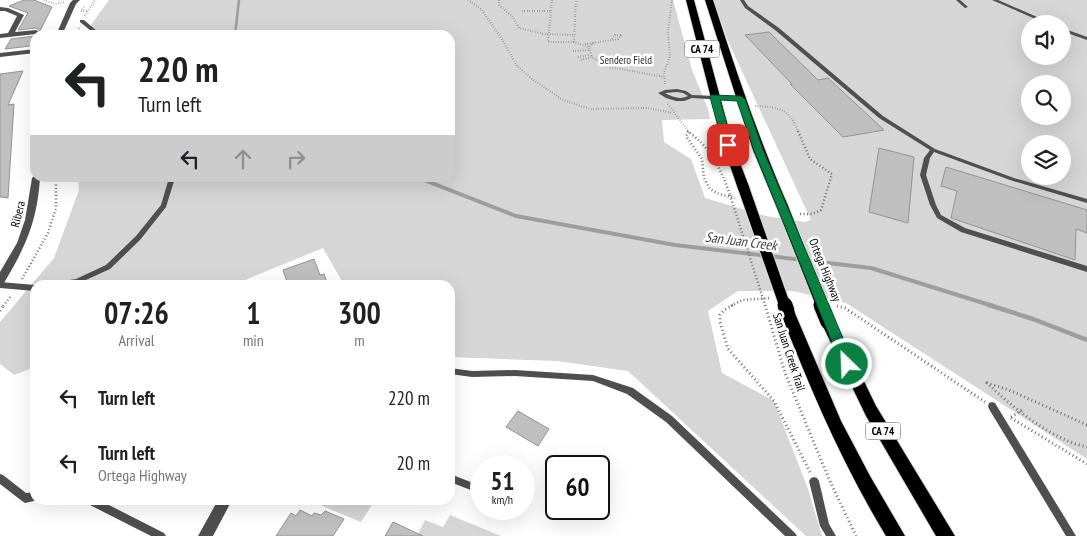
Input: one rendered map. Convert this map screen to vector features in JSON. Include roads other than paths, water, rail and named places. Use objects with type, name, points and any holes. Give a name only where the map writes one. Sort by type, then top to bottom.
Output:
[{"type":"main road","name":"CA 74","points":[[690,0],[728,145],[787,311],[832,419],[866,485],[896,536]]},
{"type":"main road","name":"Ortega Highway","points":[[710,0],[740,99],[758,150],[828,322],[871,411],[946,536]]},
{"type":"street","points":[[61,30],[73,1]]},
{"type":"street","points":[[0,9],[6,9],[21,15],[10,35]]},
{"type":"street","points":[[0,36],[30,33]]},
{"type":"street","points":[[0,55],[30,52]]},
{"type":"street","name":"Ribera","points":[[0,280],[24,240],[32,220],[36,182]]},
{"type":"street","points":[[204,536],[222,505]]},
{"type":"lane","points":[[742,0],[746,7],[778,29],[880,117],[933,150],[1012,179],[1087,202]]},
{"type":"lane","points":[[958,0],[966,7]]},
{"type":"lane","points":[[994,0],[1030,15]]},
{"type":"lane","points":[[82,21],[93,30]]},
{"type":"lane","points":[[1071,33],[1087,39]]},
{"type":"lane","points":[[691,96],[740,99]]},
{"type":"lane","points":[[933,150],[926,158],[923,175],[933,205],[939,216],[963,230],[1087,269]]},
{"type":"lane","points":[[79,280],[108,267],[138,238],[164,206],[171,182]]},
{"type":"lane","points":[[0,285],[30,288]]},
{"type":"lane","points":[[455,371],[472,374],[524,373],[593,378],[630,391],[669,419],[792,536]]},
{"type":"lane","points":[[992,406],[1071,536]]},
{"type":"lane","points":[[0,478],[25,498],[30,498]]},
{"type":"lane","points":[[455,480],[470,486]]},
{"type":"lane","points":[[814,481],[825,526],[831,536]]},
{"type":"lane","points":[[99,505],[162,536]]},
{"type":"waterway","name":"San Juan Creek","points":[[236,30],[239,0]]},
{"type":"waterway","name":"San Juan Creek","points":[[429,182],[516,216],[675,245],[871,268],[993,306]]},
{"type":"waterway","name":"San Juan Creek","points":[[989,305],[1033,319],[1087,340]]},
{"type":"park label","name":"Sendero Field","points":[[626,60]]}]
